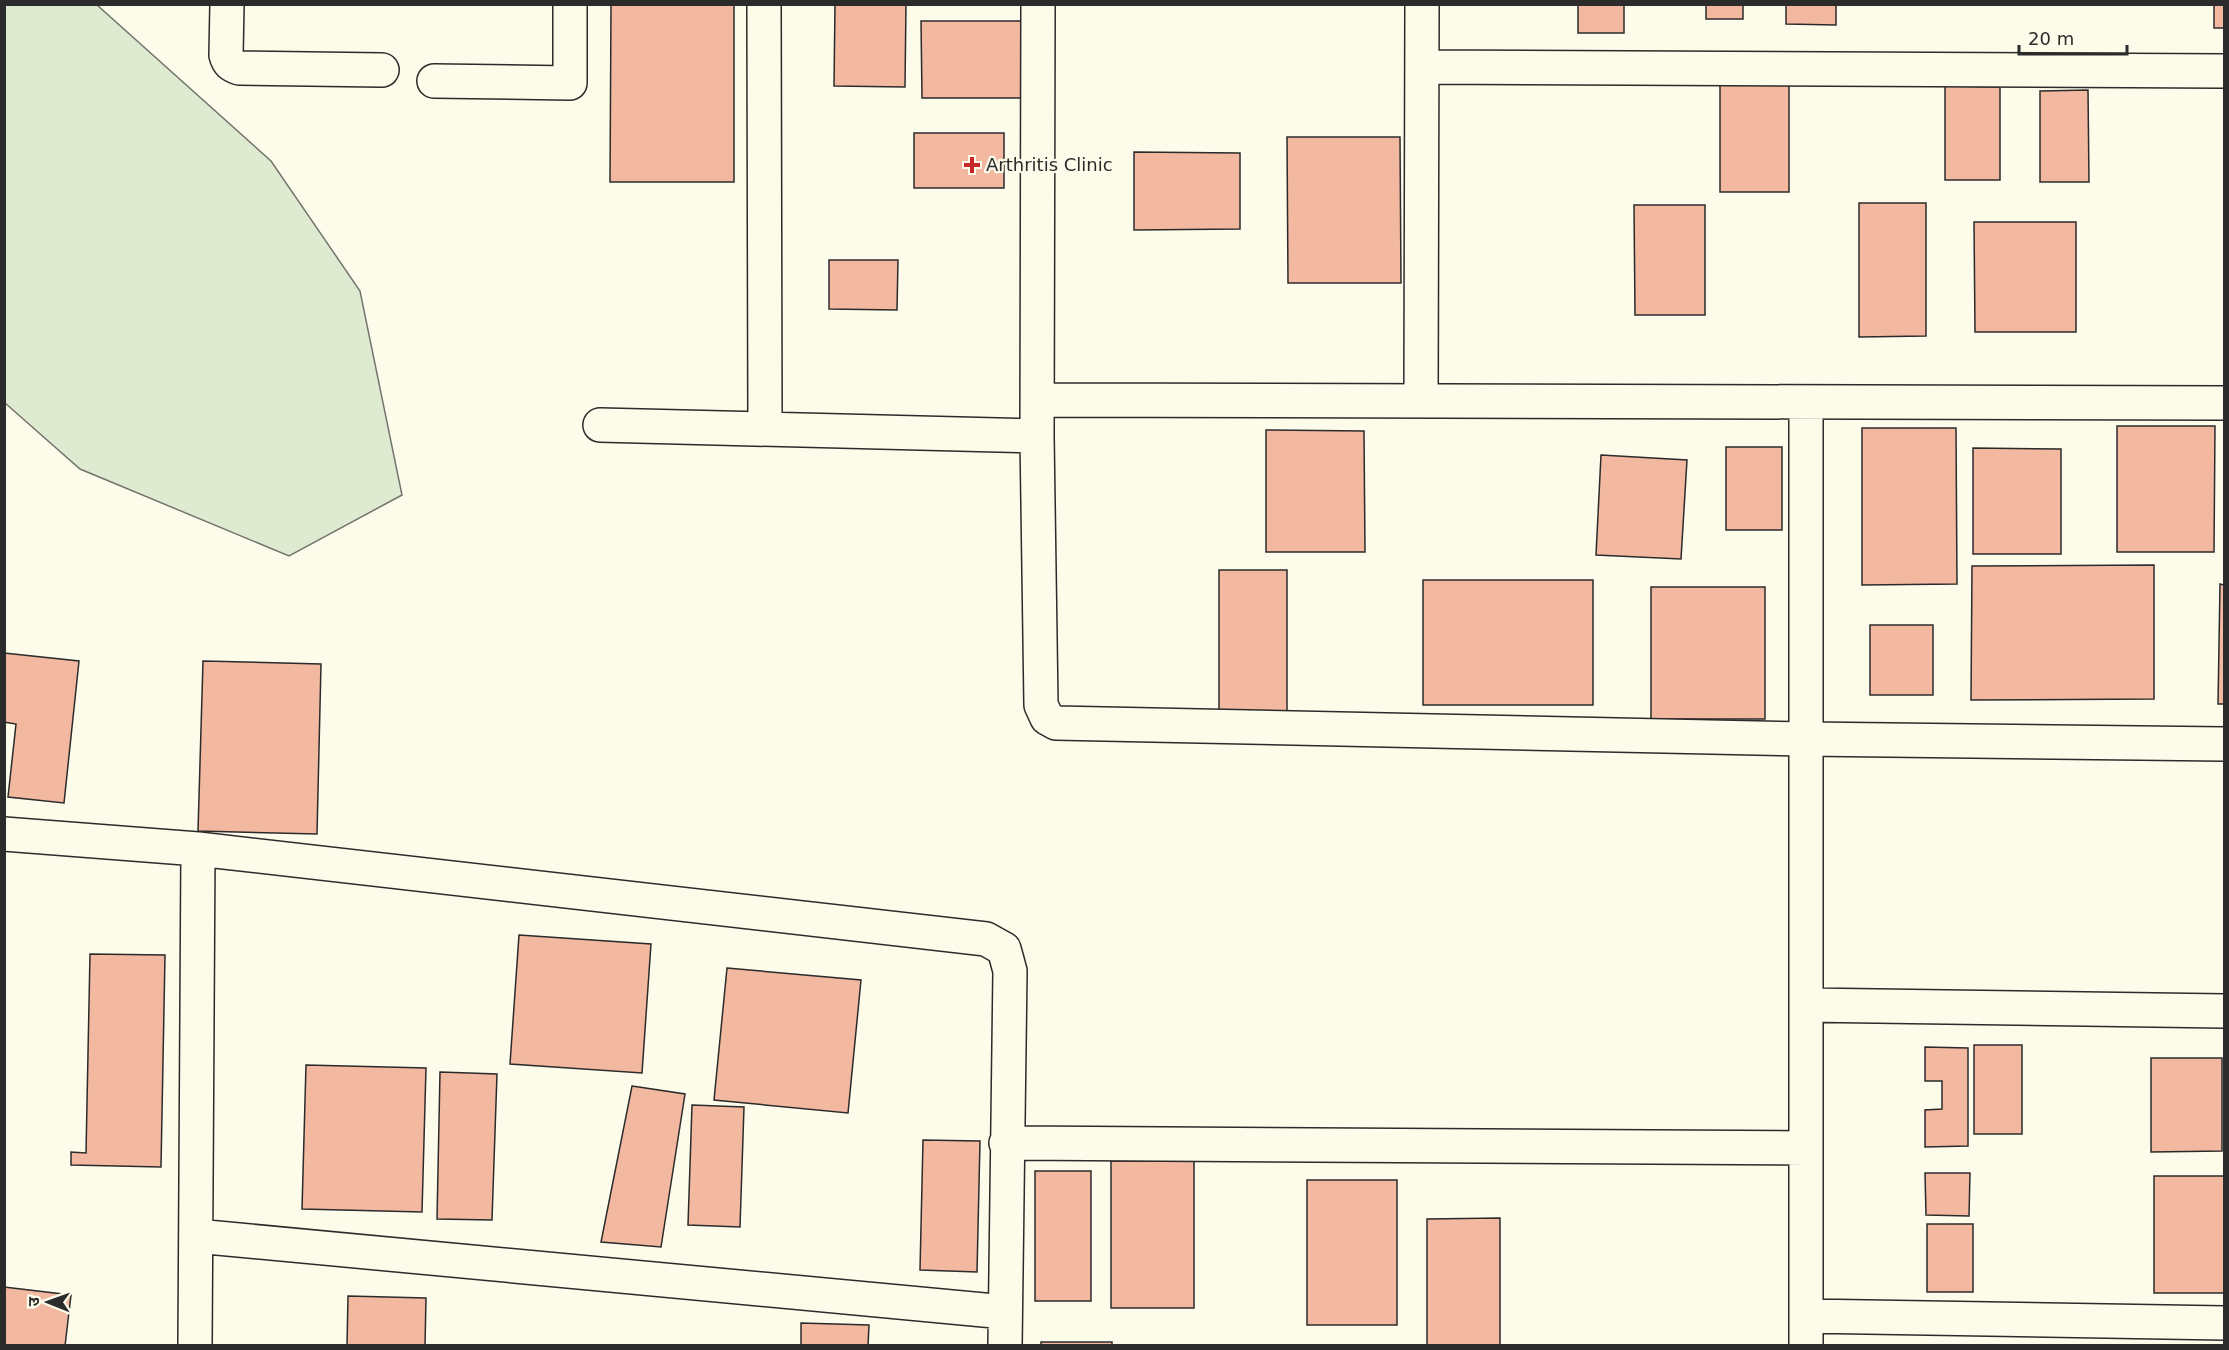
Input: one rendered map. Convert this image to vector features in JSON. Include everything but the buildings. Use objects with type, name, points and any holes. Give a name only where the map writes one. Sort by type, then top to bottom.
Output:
[{"type":"street","points":[[226,4],[226,55],[227,61],[233,66],[239,68],[382,70]]},
{"type":"street","points":[[434,81],[570,83],[570,4]]},
{"type":"street","points":[[764,4],[765,429]]},
{"type":"street","points":[[1038,4],[1037,436],[1041,705],[1047,718],[1056,723],[1806,739],[2224,744]]},
{"type":"street","points":[[1421,400],[1422,4]]},
{"type":"street","points":[[1422,67],[2224,71]]},
{"type":"street","points":[[1038,400],[2224,403]]},
{"type":"street","points":[[1806,402],[1806,1331],[2224,1323]]},
{"type":"street","points":[[600,425],[1037,436]]},
{"type":"street","points":[[4,834],[198,849],[986,939],[1004,949],[1010,971],[1005,1346]]},
{"type":"street","points":[[195,1346],[198,849]]},
{"type":"street","points":[[1806,1005],[2224,1011]]},
{"type":"street","points":[[1006,1143],[1806,1148]]},
{"type":"street","points":[[196,1236],[1005,1312]]},
{"type":"green space","points":[[5,4],[97,5],[271,161],[360,291],[402,495],[289,556],[80,469],[5,403]]},
{"type":"place","name":"Arthritis Clinic","points":[[972,165]]}]
